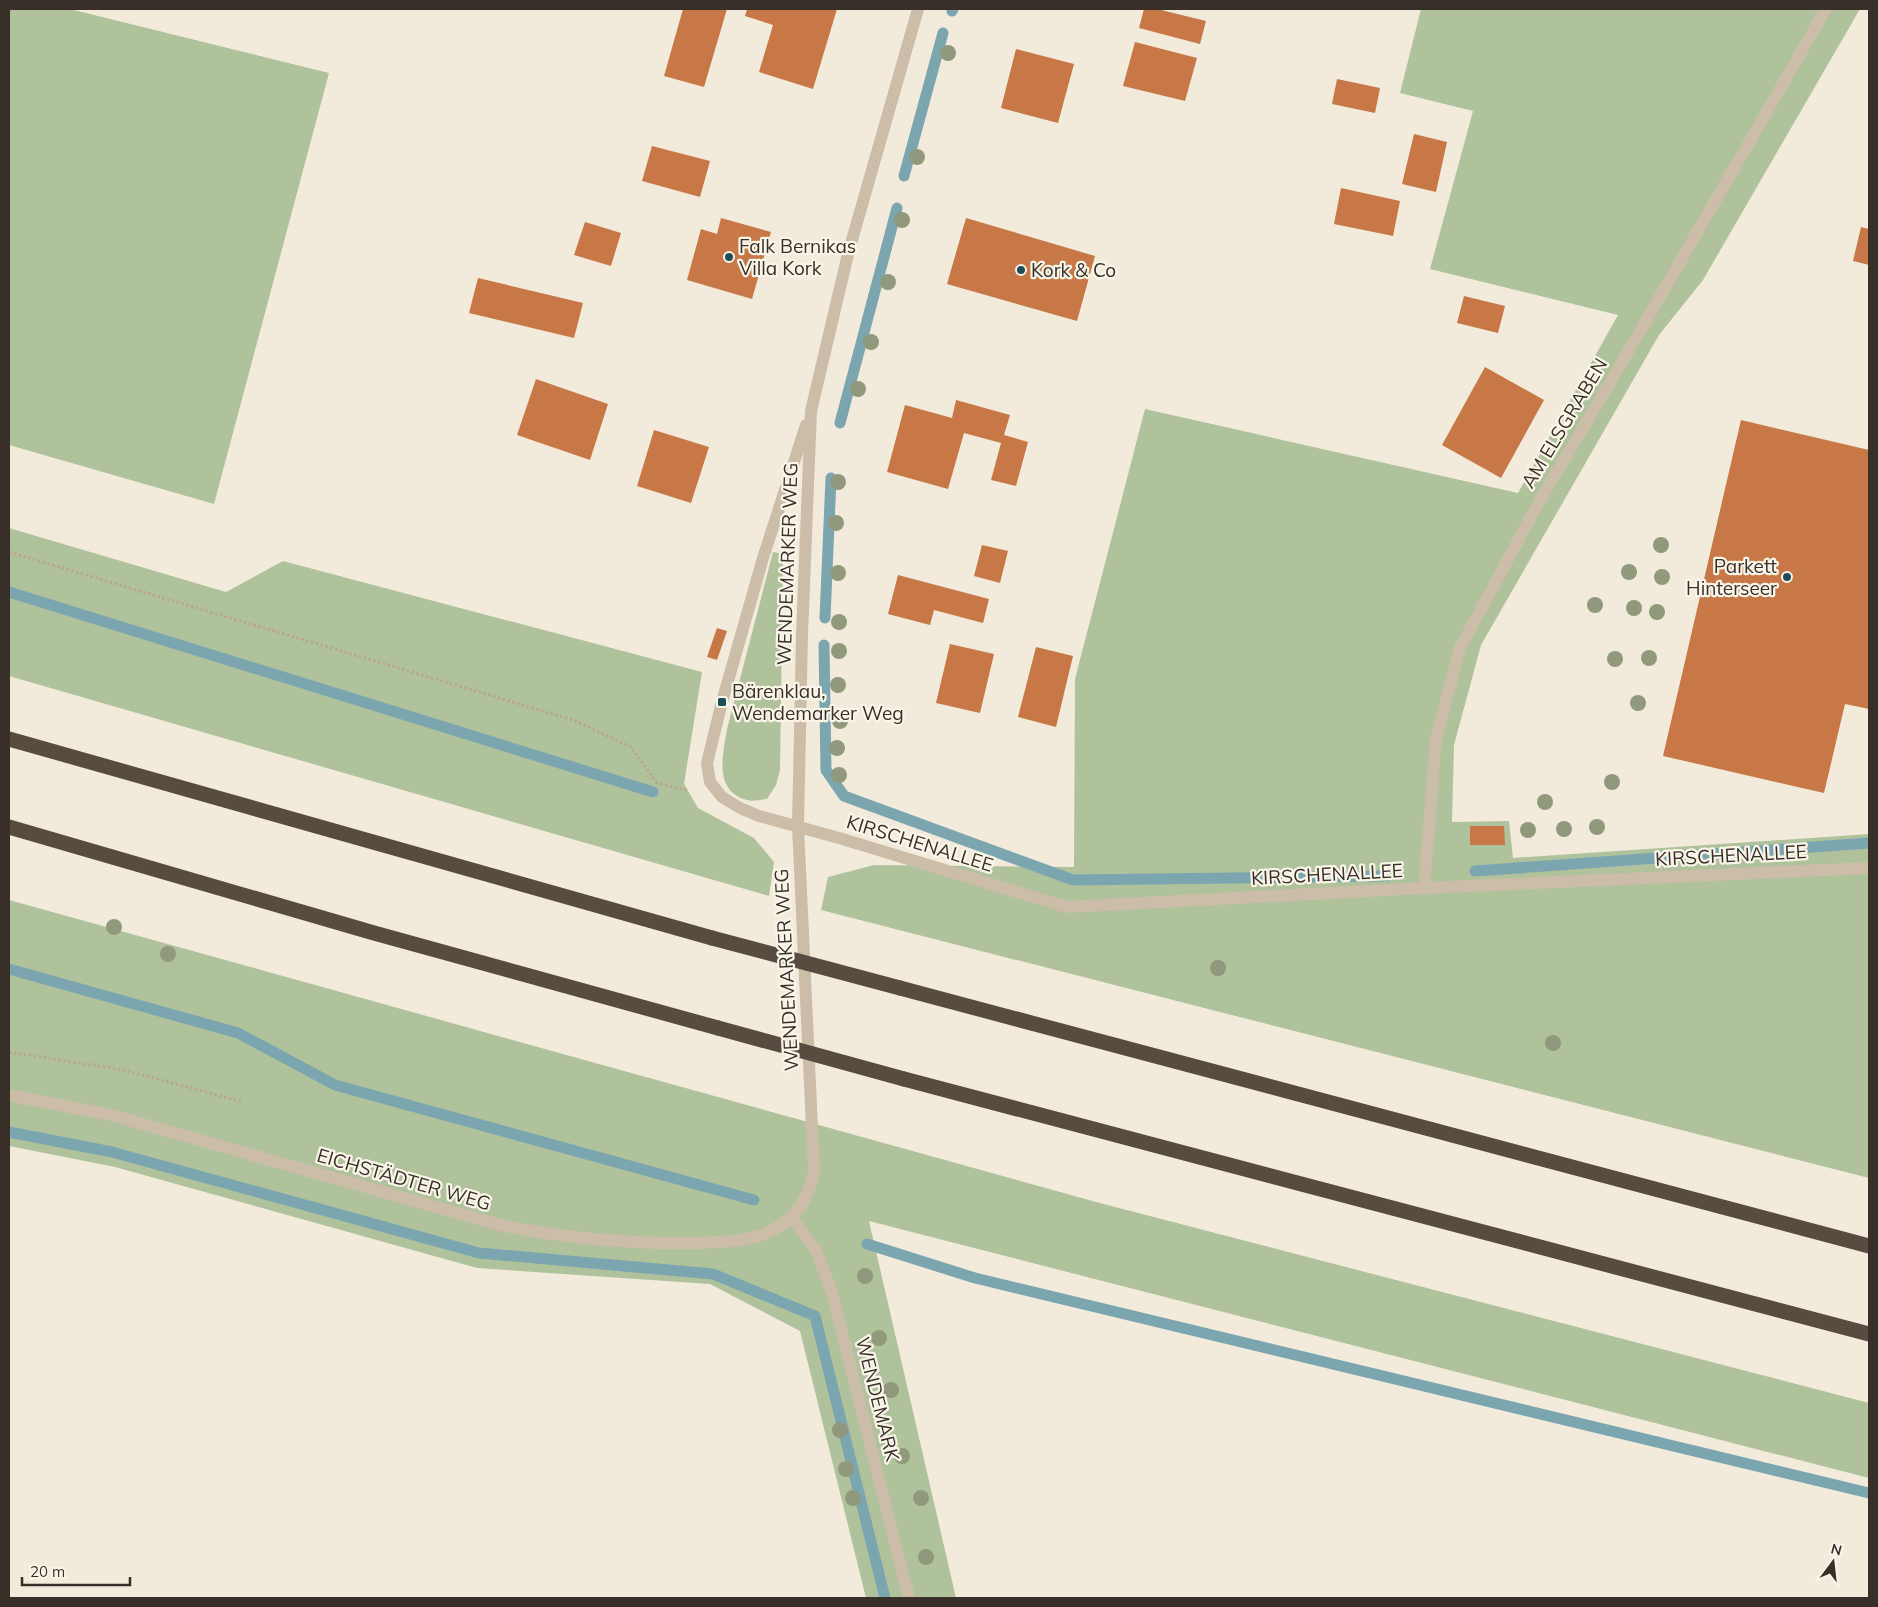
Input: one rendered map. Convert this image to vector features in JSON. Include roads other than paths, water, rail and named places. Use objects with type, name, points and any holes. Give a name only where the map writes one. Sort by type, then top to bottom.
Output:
[{"type":"highway","points":[[9,739],[712,938],[1869,1246]]},
{"type":"highway","points":[[9,827],[374,933],[904,1079],[1869,1334]]},
{"type":"street","name":"WENDEMARKER WEG","points":[[791,1217],[799,1209],[812,1185],[814,1170],[798,826],[802,635],[811,411],[848,254],[918,9]]},
{"type":"street","name":"AM ELSGRABEN","points":[[1424,888],[1436,738],[1460,648],[1540,500],[1617,371],[1826,9]]},
{"type":"street","name":"KIRSCHENALLEE","points":[[811,411],[763,558],[722,702],[707,763],[710,782],[722,798],[759,816],[1067,907],[1424,888],[1869,868]]},
{"type":"street","name":"EICHSTÄDTER WEG","points":[[9,1095],[110,1115],[500,1225],[540,1233],[668,1243],[722,1242],[747,1239],[768,1232],[791,1217]]},
{"type":"street","name":"WENDEMARK","points":[[791,1217],[816,1250],[832,1293],[909,1598]]},
{"type":"waterway","points":[[904,176],[943,33]]},
{"type":"waterway","points":[[840,423],[897,208]]},
{"type":"waterway","points":[[825,618],[831,478]]},
{"type":"waterway","points":[[9,592],[653,792]]},
{"type":"waterway","points":[[824,645],[826,770],[844,796],[1073,880],[1387,876]]},
{"type":"waterway","points":[[1475,871],[1869,843]]},
{"type":"waterway","points":[[9,969],[238,1033],[335,1085],[754,1200]]},
{"type":"waterway","points":[[9,1132],[112,1152],[479,1253],[713,1274],[815,1316],[885,1598]]},
{"type":"waterway","points":[[867,1244],[975,1278],[1869,1493]]},
{"type":"place","name":"Falk Bernikas Villa Kork","points":[[729,257]]},
{"type":"place","name":"Kork & Co","points":[[1021,270]]},
{"type":"place","name":"Parkett Hinterseer","points":[[1787,577]]},
{"type":"place","name":"Bärenklau, Wendemarker Weg","points":[[722,702]]}]
